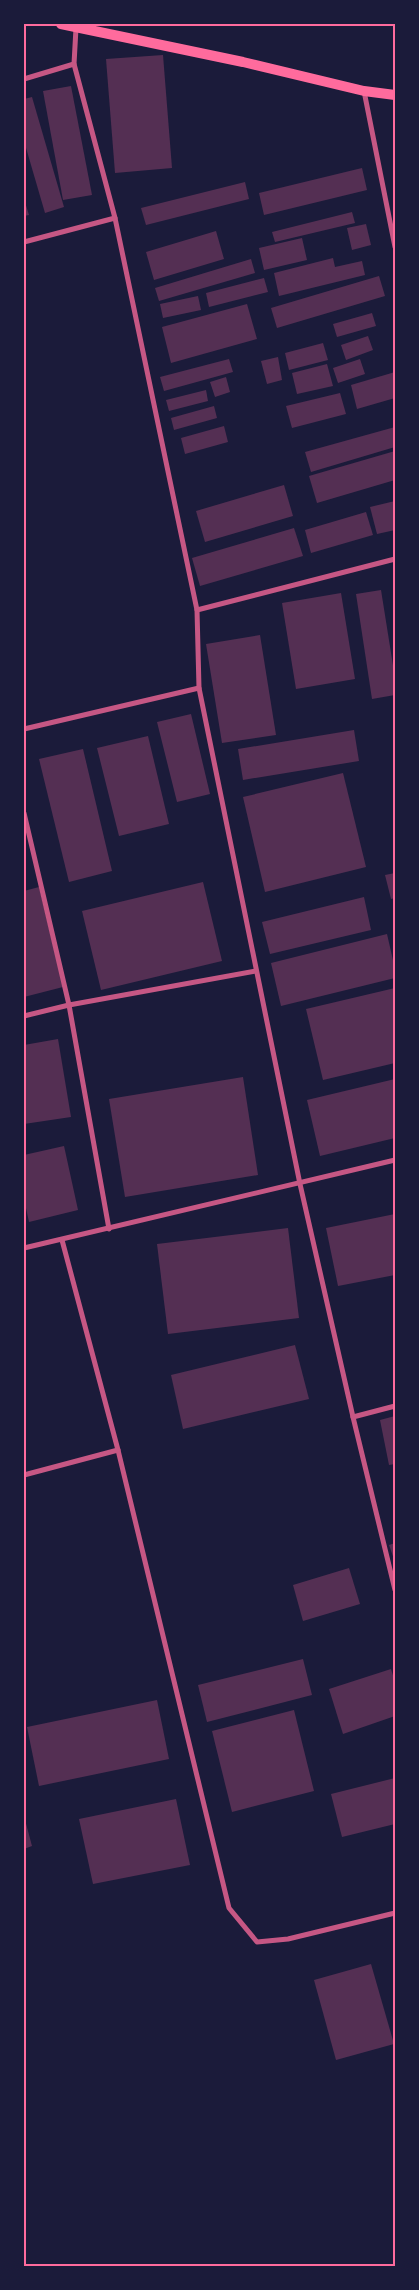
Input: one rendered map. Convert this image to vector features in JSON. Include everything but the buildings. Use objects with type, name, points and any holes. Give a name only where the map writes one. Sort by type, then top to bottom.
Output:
[{"type":"main road","points":[[61,24],[243,62],[364,91],[395,95]]},
{"type":"street","points":[[76,27],[74,64],[116,218],[197,610],[199,688],[256,971],[300,1184],[395,1590]]},
{"type":"street","points":[[24,79],[74,64]]},
{"type":"street","points":[[364,91],[395,247]]},
{"type":"street","points":[[24,242],[116,218]]},
{"type":"street","points":[[197,610],[395,559]]},
{"type":"street","points":[[24,729],[199,688]]},
{"type":"street","points":[[24,813],[69,1005],[109,1229]]},
{"type":"street","points":[[24,1016],[69,1005],[256,971]]},
{"type":"street","points":[[24,1248],[395,1160]]},
{"type":"street","points":[[62,1240],[118,1450],[230,1908],[257,1942],[288,1939],[395,1913]]},
{"type":"street","points":[[353,1417],[395,1406]]},
{"type":"street","points":[[24,1475],[118,1450]]}]
